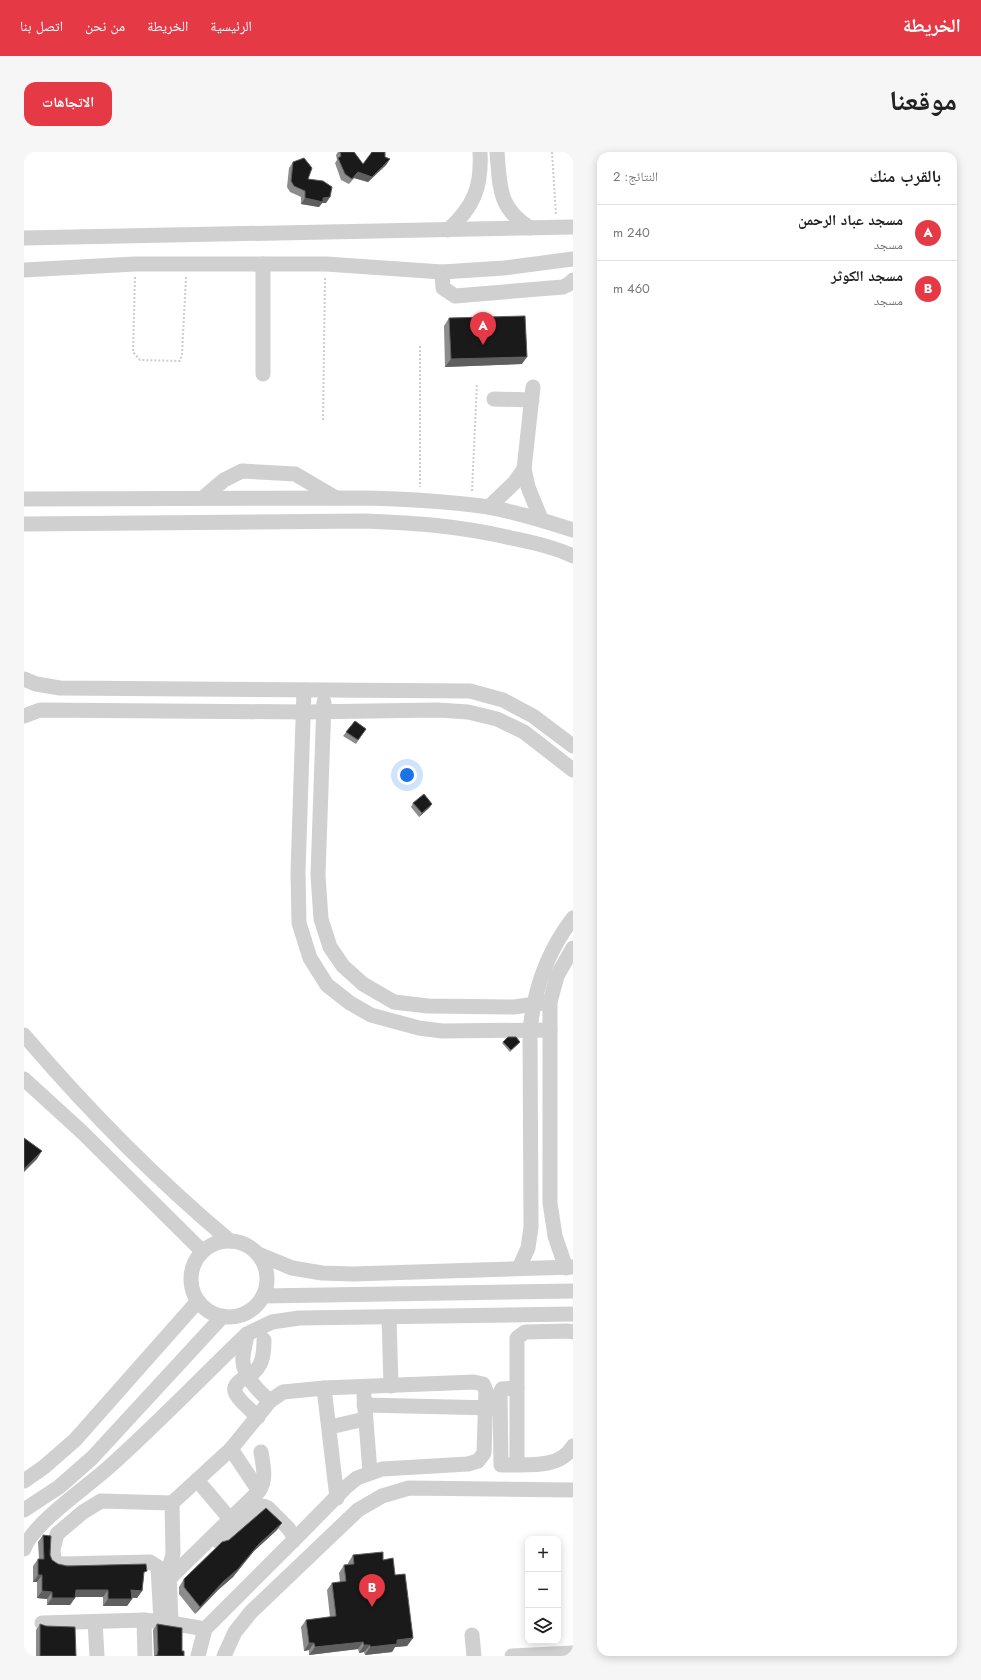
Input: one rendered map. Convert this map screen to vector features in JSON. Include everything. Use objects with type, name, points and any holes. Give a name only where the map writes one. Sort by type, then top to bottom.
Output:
[{"type":"street","points":[[448,230],[467,210],[474,198],[481,171],[480,152]]},
{"type":"street","points":[[498,152],[501,195],[512,214],[530,228]]},
{"type":"street","points":[[24,238],[573,227]]},
{"type":"street","points":[[24,270],[135,264],[326,264],[442,272],[504,268],[573,259]]},
{"type":"street","points":[[263,264],[263,374]]},
{"type":"street","points":[[442,272],[443,288],[455,296],[563,287],[573,280]]},
{"type":"street","points":[[494,400],[532,393],[524,469],[528,487],[541,520]]},
{"type":"street","points":[[489,507],[514,483],[524,469]]},
{"type":"street","points":[[203,498],[224,480],[242,471],[295,474],[336,498]]},
{"type":"street","points":[[24,498],[366,498],[420,500],[489,507],[573,530]]},
{"type":"street","points":[[365,522],[366,498]]},
{"type":"street","points":[[24,524],[419,523],[458,527],[528,542],[573,556]]},
{"type":"street","points":[[24,679],[36,684],[60,688],[470,691],[503,700],[515,706],[533,716],[573,746]]},
{"type":"street","points":[[304,690],[298,872],[299,923],[310,958],[327,985],[350,1003],[371,1015],[419,1028],[442,1031],[550,1030]]},
{"type":"street","points":[[326,690],[323,711],[318,875],[321,919],[330,946],[343,966],[363,984],[394,1002],[428,1006],[514,1007],[550,1002]]},
{"type":"street","points":[[24,716],[40,710],[468,712],[497,719],[524,732],[573,770]]},
{"type":"street","points":[[519,1268],[528,1248],[531,1227],[530,1031],[532,1004],[537,986],[549,956],[573,918]]},
{"type":"street","points":[[258,1254],[292,1268],[322,1273],[353,1274],[519,1268],[570,1268],[555,1236],[550,1203],[550,1002],[557,976],[573,948]]},
{"type":"street","points":[[24,1035],[69,1087],[171,1190],[230,1241]]},
{"type":"street","points":[[24,1079],[82,1132],[202,1252]]},
{"type":"street","points":[[230,1241],[240,1242],[250,1247],[258,1254],[264,1264],[267,1275],[266,1286],[263,1296],[256,1306],[246,1313],[235,1316],[223,1316],[213,1314],[198,1301],[193,1292],[191,1281],[192,1270],[196,1260],[202,1252],[210,1246],[230,1241]]},
{"type":"street","points":[[263,1296],[573,1291]]},
{"type":"street","points":[[24,1480],[44,1467],[75,1440],[198,1301]]},
{"type":"street","points":[[24,1549],[31,1537],[46,1520],[114,1462],[248,1334],[272,1322],[299,1318],[573,1314]]},
{"type":"street","points":[[24,1510],[59,1487],[92,1458],[223,1316]]},
{"type":"street","points":[[389,1317],[391,1386]]},
{"type":"street","points":[[518,1464],[517,1338],[520,1334],[525,1332],[573,1332]]},
{"type":"street","points":[[248,1334],[242,1358],[247,1375],[257,1390],[270,1401]]},
{"type":"street","points":[[258,1417],[236,1395],[234,1390],[236,1385],[247,1375],[254,1372],[261,1362],[264,1352],[264,1340]]},
{"type":"street","points":[[166,1622],[158,1567],[150,1562],[62,1564],[54,1561],[53,1550],[57,1534],[83,1512],[101,1501],[172,1503],[230,1449],[270,1401],[283,1392],[324,1388],[474,1382],[483,1384],[493,1408],[501,1465],[551,1463],[562,1458],[573,1446]]},
{"type":"street","points":[[363,1387],[370,1472]]},
{"type":"street","points":[[324,1388],[330,1427],[337,1498]]},
{"type":"street","points":[[198,1656],[205,1629],[337,1498],[346,1487],[357,1478],[370,1472],[382,1469],[468,1464],[478,1461],[484,1453],[493,1408],[502,1388],[517,1388]]},
{"type":"street","points":[[330,1427],[365,1412],[493,1408]]},
{"type":"street","points":[[230,1449],[259,1491]]},
{"type":"street","points":[[170,1578],[259,1491],[263,1485],[264,1478],[261,1452]]},
{"type":"street","points":[[197,1480],[230,1519]]},
{"type":"street","points":[[224,1656],[235,1632],[251,1612],[358,1510],[382,1496],[409,1488],[573,1490]]},
{"type":"street","points":[[166,1622],[170,1578],[169,1568],[173,1554],[172,1503]]},
{"type":"street","points":[[218,1541],[257,1507],[263,1506],[268,1508],[288,1528],[293,1535],[293,1541]]},
{"type":"street","points":[[42,1623],[140,1620],[166,1622],[205,1629]]},
{"type":"street","points":[[138,1656],[140,1620]]},
{"type":"street","points":[[140,1620],[145,1656]]},
{"type":"street","points":[[95,1622],[97,1656]]},
{"type":"street","points":[[472,1635],[474,1656]]},
{"type":"street","points":[[512,1656],[573,1654]]},
{"type":"path","points":[[552,152],[556,228]]},
{"type":"path","points":[[135,264],[133,352],[140,360],[174,362],[180,361],[182,354],[186,264]]},
{"type":"path","points":[[323,420],[326,264]]},
{"type":"path","points":[[420,346],[420,500]]},
{"type":"path","points":[[470,505],[474,478],[477,383]]},
{"type":"building","points":[[340,152],[354,152],[363,164],[372,152],[385,152],[385,157],[390,159],[372,177],[358,172],[352,179],[345,174],[338,158],[341,156]]},
{"type":"building","points":[[304,158],[312,168],[308,179],[323,181],[332,187],[330,197],[323,198],[323,202],[305,198],[305,191],[294,186],[291,181],[293,162]]},
{"type":"building","points":[[525,316],[527,357],[451,359],[449,318]]},
{"type":"building","points":[[355,721],[366,729],[358,740],[346,732]]},
{"type":"building","points":[[424,794],[432,804],[422,813],[413,803]]},
{"type":"building","points":[[508,1037],[516,1037],[520,1042],[511,1050],[503,1042]]},
{"type":"building","points":[[24,1138],[42,1151],[24,1169]]},
{"type":"building","points":[[266,1508],[282,1523],[259,1544],[238,1569],[223,1582],[200,1607],[184,1587],[184,1579],[222,1542],[229,1540]]},
{"type":"building","points":[[43,1535],[51,1536],[50,1555],[52,1560],[58,1564],[67,1566],[146,1564],[147,1571],[144,1572],[142,1591],[131,1590],[132,1599],[108,1599],[108,1590],[76,1590],[75,1598],[52,1598],[52,1592],[42,1591],[42,1575],[38,1575],[38,1559],[44,1559]]},
{"type":"building","points":[[383,1552],[383,1560],[393,1558],[395,1575],[405,1574],[413,1638],[397,1640],[397,1644],[370,1647],[370,1645],[364,1645],[363,1642],[315,1647],[314,1643],[309,1643],[306,1620],[336,1616],[332,1583],[346,1581],[344,1565],[354,1564],[353,1555]]},
{"type":"building","points":[[40,1624],[46,1626],[75,1627],[76,1656],[40,1656]]},
{"type":"building","points":[[157,1624],[182,1628],[182,1651],[184,1651],[184,1656],[155,1656],[157,1655],[158,1650]]},
{"type":"place","name":"مسجد عباد الرحمن","points":[[483,345]]},
{"type":"place","name":"مسجد الكوثر","points":[[372,1607]]}]
